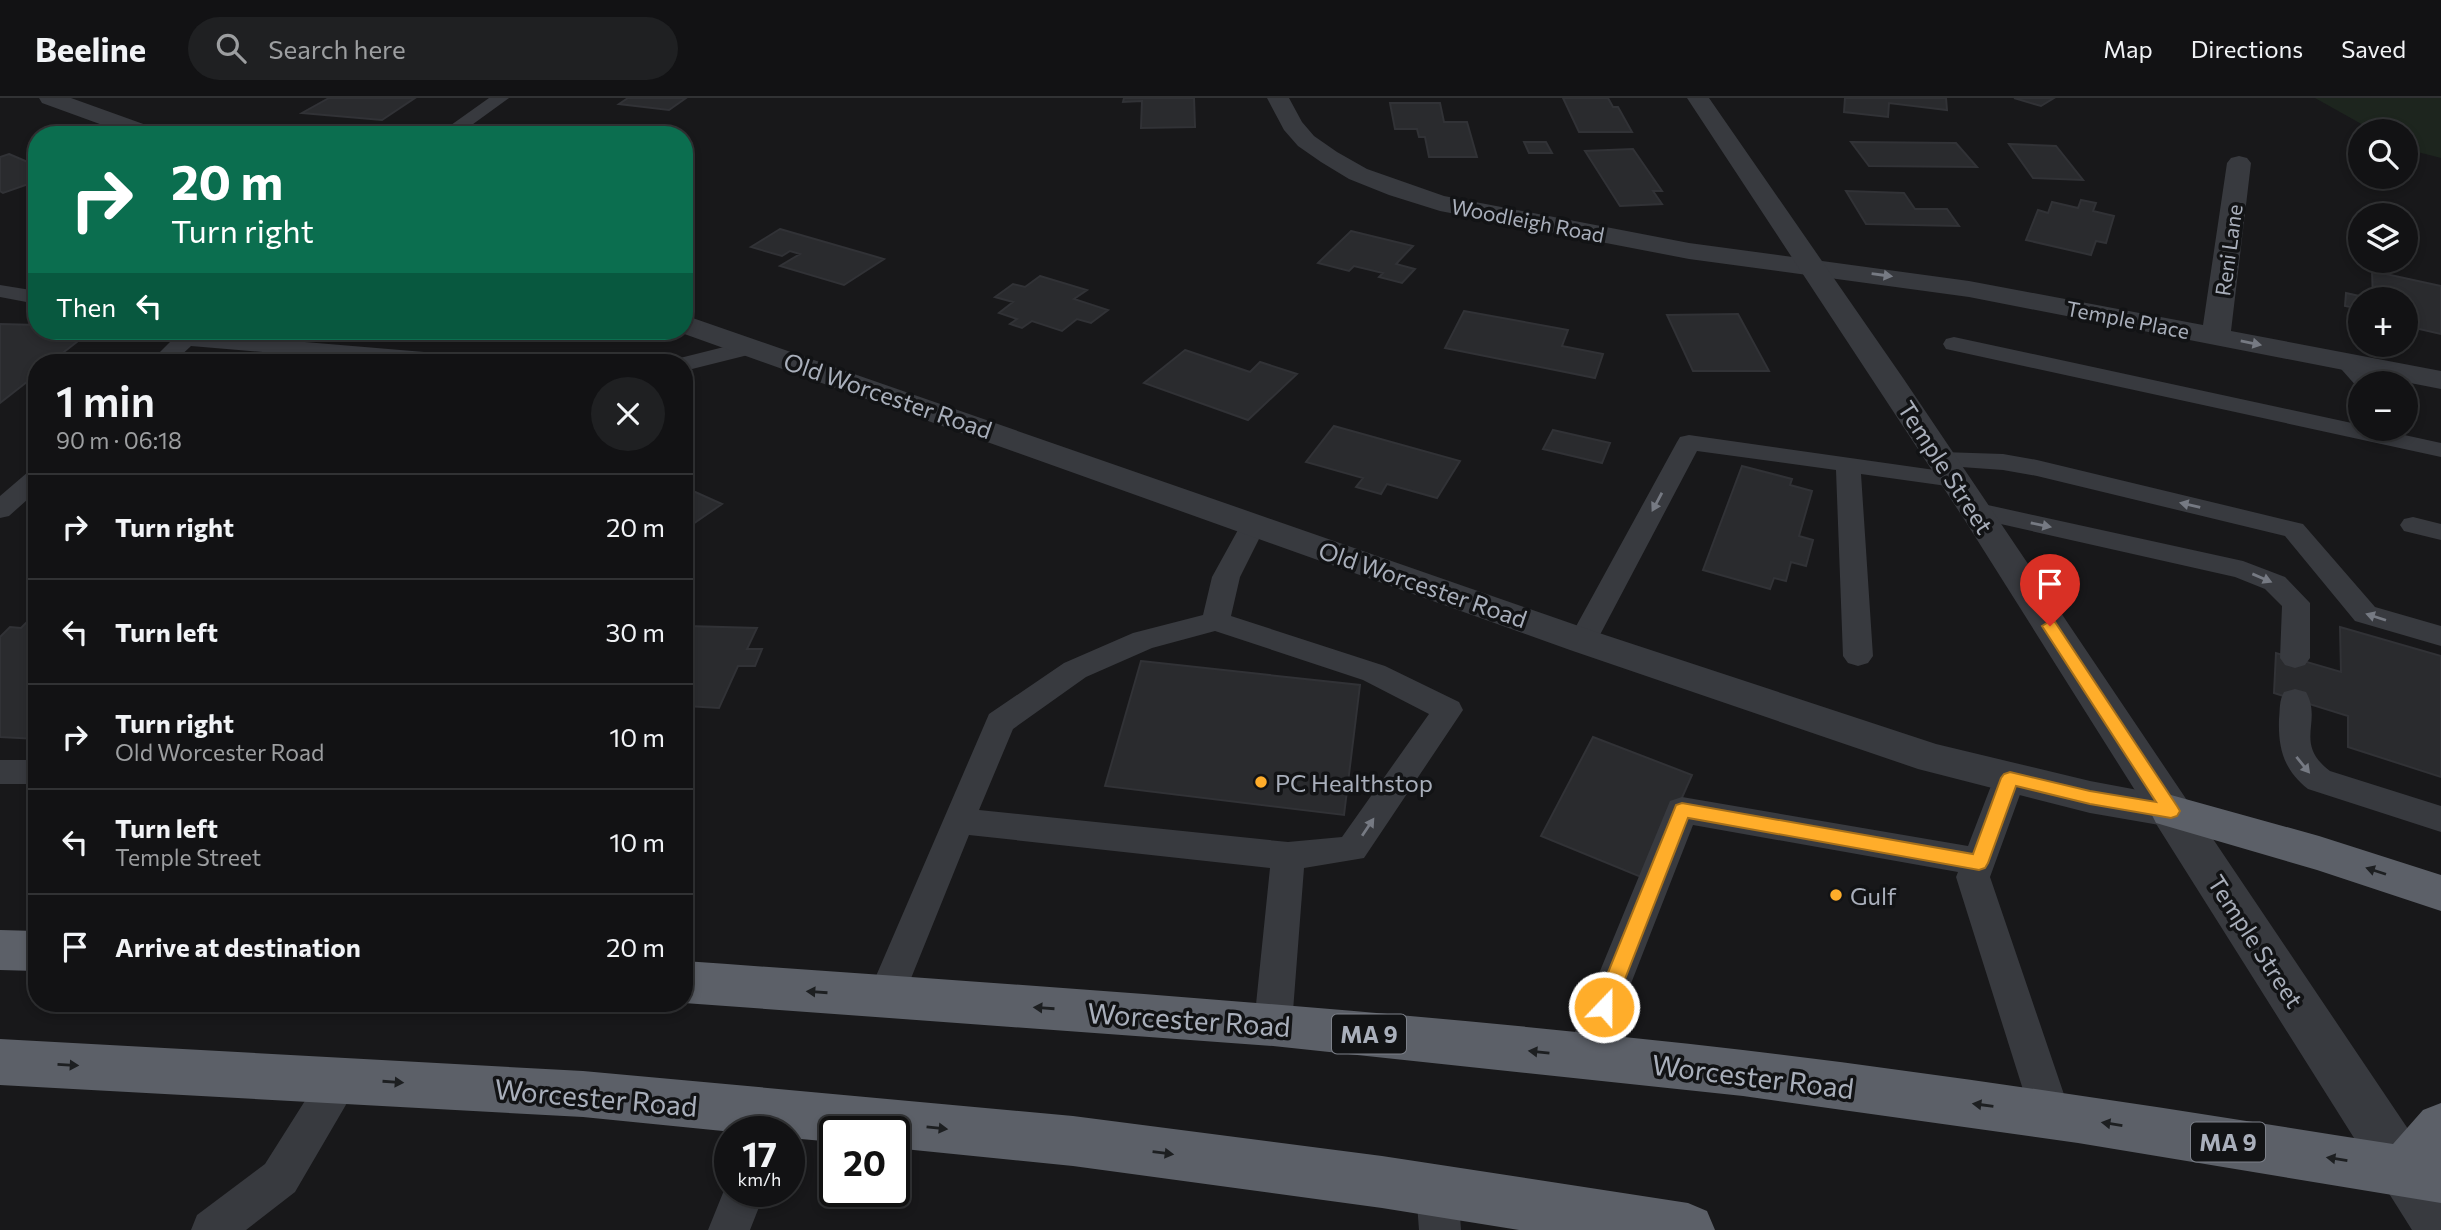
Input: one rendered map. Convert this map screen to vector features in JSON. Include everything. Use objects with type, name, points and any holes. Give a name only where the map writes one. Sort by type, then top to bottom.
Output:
[{"type":"highway","points":[[2171,811],[2319,853],[2441,893]]},
{"type":"highway","points":[[0,950],[28,951]]},
{"type":"highway","name":"Worcester Road","points":[[693,983],[1273,1024],[1743,1073],[2051,1115],[2423,1173]]},
{"type":"highway","name":"Worcester Road","points":[[0,1062],[583,1094],[732,1116]]},
{"type":"highway","name":"Worcester Road","points":[[805,1124],[1073,1141],[1439,1210],[1688,1230]]},
{"type":"highway","points":[[2423,1173],[2441,1127]]},
{"type":"street","points":[[50,98],[128,126]]},
{"type":"street","points":[[82,109],[110,98]]},
{"type":"street","name":"Woodleigh Road","points":[[1278,98],[1292,125],[1306,141],[1358,174],[1398,190],[1488,214],[1728,257],[1814,267]]},
{"type":"street","name":"Temple Street","points":[[1698,98],[1814,267],[2171,811],[2423,1173],[2441,1226]]},
{"type":"street","name":"Reni Lane","points":[[2216,336],[2239,163]]},
{"type":"street","name":"Temple Place","points":[[1814,267],[1969,289],[2441,380]]},
{"type":"street","name":"Old Worcester Road","points":[[693,327],[1583,641],[1933,758],[2090,797],[2171,811]]},
{"type":"lane","points":[[459,126],[500,98]]},
{"type":"lane","points":[[0,291],[28,296]]},
{"type":"lane","points":[[229,340],[376,354]]},
{"type":"lane","points":[[1954,344],[2436,449]]},
{"type":"lane","points":[[693,362],[752,347]]},
{"type":"lane","points":[[2345,361],[2355,371]]},
{"type":"lane","points":[[2418,434],[2436,449]]},
{"type":"lane","points":[[1583,641],[1689,442],[1957,483],[2243,570],[2275,583],[2296,603],[2295,658]]},
{"type":"lane","points":[[1957,483],[2003,462],[2294,530],[2365,614],[2441,636]]},
{"type":"lane","points":[[1849,465],[1858,656]]},
{"type":"lane","points":[[0,510],[28,485]]},
{"type":"lane","points":[[1216,621],[1226,577],[1253,524]]},
{"type":"lane","points":[[2413,525],[2441,532]]},
{"type":"lane","points":[[886,997],[958,821],[1000,722],[1075,670],[1143,640],[1216,621],[1374,673],[1448,710],[1352,849],[1288,856],[958,821]]},
{"type":"lane","points":[[2295,700],[2295,756],[2304,770],[2319,780],[2441,819]]},
{"type":"lane","points":[[0,772],[28,772]]},
{"type":"lane","points":[[2010,778],[1973,877],[2051,1115]]},
{"type":"lane","points":[[1584,1056],[1682,810],[1979,863]]},
{"type":"lane","points":[[1273,1024],[1288,856]]},
{"type":"lane","points":[[212,1230],[279,1178],[341,1079]]},
{"type":"lane","points":[[729,1230],[738,1207]]},
{"type":"shaded area","points":[[2315,98],[2441,98],[2441,158],[2418,152],[2418,119],[2353,119]]},
{"type":"building","points":[[329,98],[415,98],[382,120],[302,113]]},
{"type":"building","points":[[628,98],[686,98],[669,110],[619,104]]},
{"type":"building","points":[[1124,98],[1194,98],[1195,127],[1141,128],[1142,101],[1123,102]]},
{"type":"building","points":[[1563,98],[1608,98],[1613,107],[1618,107],[1632,132],[1579,132]]},
{"type":"building","points":[[1845,98],[1946,98],[1947,110],[1889,103],[1888,117],[1844,112]]},
{"type":"building","points":[[2014,98],[2054,98],[2041,106]]},
{"type":"building","points":[[1390,103],[1440,103],[1444,122],[1467,122],[1477,157],[1429,157],[1425,137],[1419,137],[1417,129],[1395,129]]},
{"type":"building","points":[[1524,142],[1546,142],[1552,153],[1529,153]]},
{"type":"building","points":[[1851,142],[1956,143],[1977,167],[1869,166]]},
{"type":"building","points":[[2009,144],[2056,146],[2083,180],[2033,178]]},
{"type":"building","points":[[1633,149],[1662,191],[1653,191],[1662,204],[1620,206],[1585,151]]},
{"type":"building","points":[[9,154],[28,162],[28,184],[3,193],[0,191],[0,157]]},
{"type":"building","points":[[1846,191],[1904,193],[1915,209],[1947,209],[1959,226],[1866,224]]},
{"type":"building","points":[[2081,200],[2096,203],[2093,211],[2114,216],[2106,243],[2096,241],[2091,255],[2026,240],[2038,210],[2048,213],[2052,202],[2078,208]]},
{"type":"building","points":[[780,229],[884,259],[844,285],[780,266],[800,254],[790,251],[782,256],[751,247]]},
{"type":"building","points":[[1351,231],[1413,246],[1396,264],[1415,269],[1402,283],[1379,277],[1383,273],[1354,266],[1349,271],[1318,263]]},
{"type":"building","points":[[2372,273],[2441,286],[2441,334],[2418,329],[2418,287],[2373,287]]},
{"type":"building","points":[[1040,276],[1087,290],[1074,299],[1108,310],[1091,323],[1077,319],[1062,331],[1032,321],[1022,328],[1010,324],[1017,319],[999,313],[1013,302],[995,297],[1013,284],[1025,287]]},
{"type":"building","points":[[2346,293],[2348,307],[2345,306]]},
{"type":"building","points":[[1464,311],[1568,330],[1562,346],[1603,354],[1595,378],[1445,348]]},
{"type":"building","points":[[1738,314],[1769,371],[1693,371],[1667,315]]},
{"type":"building","points":[[0,324],[28,325],[28,340],[79,340],[61,354],[28,354],[28,381],[0,403]]},
{"type":"building","points":[[1185,350],[1250,372],[1260,362],[1297,374],[1248,420],[1144,383]]},
{"type":"building","points":[[1334,426],[1460,461],[1437,498],[1387,484],[1381,494],[1356,487],[1363,478],[1306,462]]},
{"type":"building","points":[[1553,430],[1610,443],[1602,463],[1543,449]]},
{"type":"building","points":[[1742,466],[1792,479],[1790,485],[1812,491],[1799,536],[1813,540],[1806,566],[1791,562],[1786,581],[1774,578],[1770,589],[1703,570]]},
{"type":"building","points":[[693,491],[722,504],[693,524]]},
{"type":"building","points":[[28,621],[28,739],[0,737],[0,637],[10,627],[21,628]]},
{"type":"building","points":[[693,626],[757,628],[747,649],[762,649],[755,666],[738,666],[719,708],[693,706]]},
{"type":"building","points":[[2340,627],[2441,656],[2441,777],[2348,747],[2348,716],[2274,693],[2276,653],[2341,672]]},
{"type":"building","points":[[1141,661],[1360,685],[1344,815],[1105,786]]},
{"type":"building","points":[[1593,737],[1692,775],[1646,879],[1541,836]]},
{"type":"place","name":"PC Healthstop","points":[[1261,782]]},
{"type":"place","name":"Gulf","points":[[1836,895]]},
{"type":"route","points":[[1604,1007],[1682,810],[1979,863],[2010,778],[2090,797],[2171,811],[2050,626]]}]
